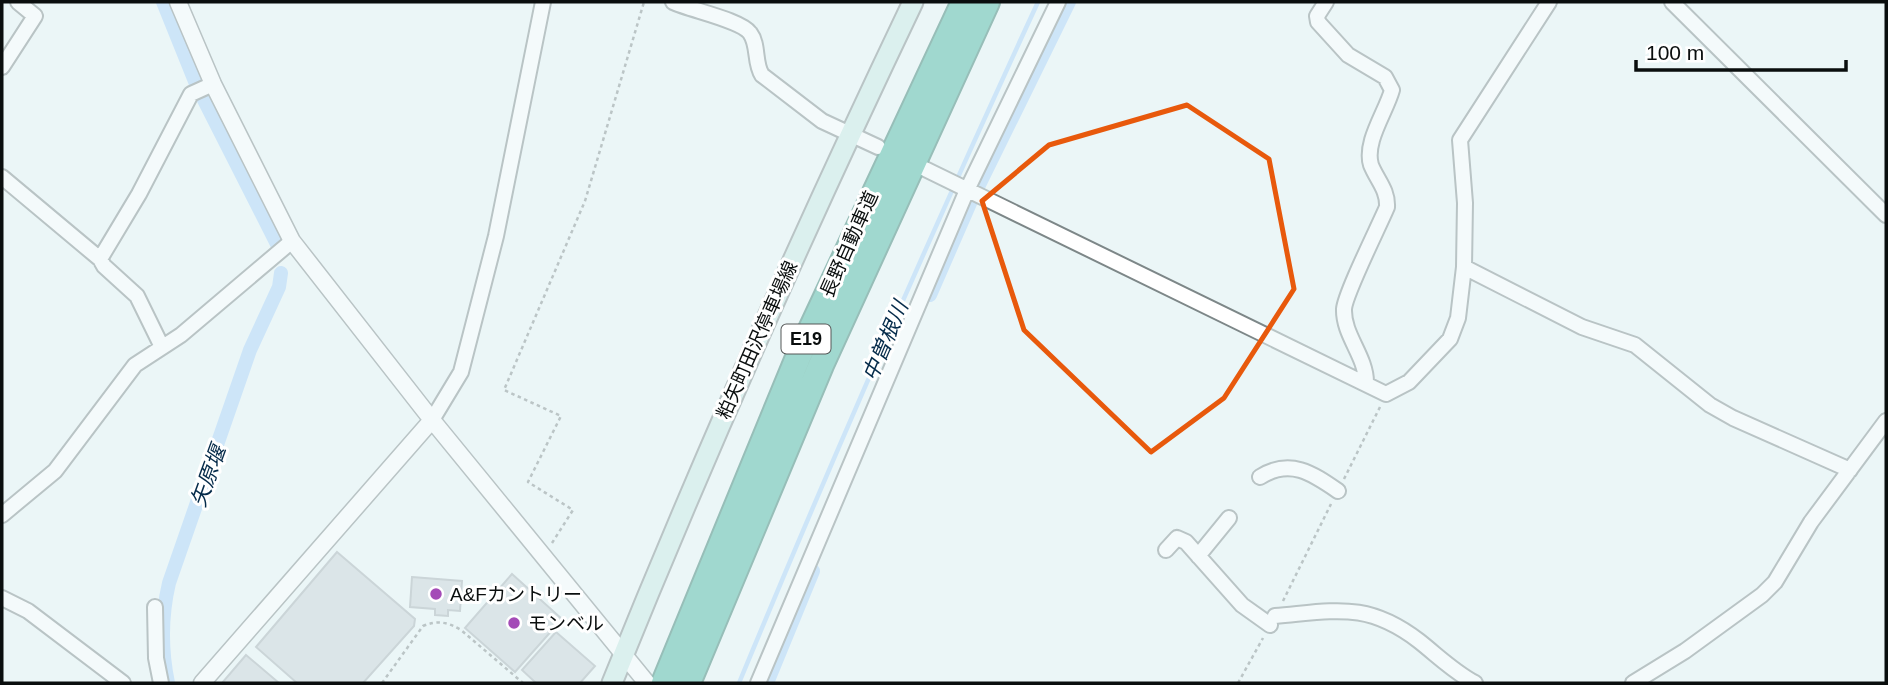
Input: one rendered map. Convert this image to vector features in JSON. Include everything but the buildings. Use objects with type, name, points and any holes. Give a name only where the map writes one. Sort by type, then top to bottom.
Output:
[{"type":"highway","name":"長野自動車道","points":[[664,683],[799,355],[964,2]]},
{"type":"highway","name":"長野自動車道","points":[[688,683],[821,365],[987,2]]},
{"type":"main road","name":"粕矢町田沢停車場線","points":[[612,683],[723,416],[850,133],[913,2]]},
{"type":"street","points":[[2,67],[35,16],[18,2]]},
{"type":"street","points":[[178,2],[213,84],[292,241],[432,420],[647,683]]},
{"type":"street","points":[[202,683],[432,420],[461,372],[496,236],[543,2]]},
{"type":"street","points":[[673,2],[707,8],[744,28],[753,41],[757,68],[762,75],[822,121],[878,147]]},
{"type":"street","points":[[758,683],[967,190],[1058,2]]},
{"type":"street","points":[[1326,2],[1317,16],[1318,22],[1348,55],[1385,77],[1392,90],[1370,147],[1371,164],[1385,191],[1387,207],[1344,308],[1355,348],[1366,366],[1366,382]]},
{"type":"street","points":[[925,169],[1386,394],[1409,382],[1450,339],[1458,318],[1464,267],[1465,203],[1460,140],[1549,2]]},
{"type":"street","points":[[1672,2],[1886,215]]},
{"type":"street","points":[[100,258],[139,194],[191,94],[213,84]]},
{"type":"street","points":[[2,177],[100,258],[104,267],[138,296],[162,347]]},
{"type":"street","points":[[2,515],[54,471],[135,365],[162,347],[292,241]]},
{"type":"street","points":[[1464,267],[1582,327],[1635,345],[1721,412],[1850,470]]},
{"type":"street","points":[[1633,683],[1685,651],[1762,595],[1789,562],[1811,522],[1886,421]]},
{"type":"street","points":[[1260,477],[1283,467],[1298,468],[1338,491]]},
{"type":"street","points":[[1198,556],[1229,519]]},
{"type":"street","points":[[1166,550],[1178,538],[1186,542],[1242,605],[1273,620],[1335,610],[1367,612],[1412,636],[1459,675],[1475,683]]},
{"type":"street","points":[[2,598],[28,611],[123,683]]},
{"type":"street","points":[[155,607],[156,658],[161,683]]},
{"type":"path","points":[[544,556],[573,510],[528,482],[561,416],[504,390],[585,201],[644,2]]},
{"type":"path","points":[[1238,683],[1273,620],[1386,394]]},
{"type":"path","points":[[382,683],[423,626],[431,622],[449,623],[461,630],[523,683]]},
{"type":"highlighted area","points":[[1187,105],[1269,159],[1294,289],[1224,398],[1151,452],[1024,330],[982,201],[1049,145]]},
{"type":"waterway","name":"矢原堰","points":[[163,2],[196,84]]},
{"type":"waterway","name":"中曽根川","points":[[739,683],[885,341],[1038,2]]},
{"type":"waterway","points":[[979,185],[1069,2]]},
{"type":"waterway","name":"矢原堰","points":[[202,96],[278,246]]},
{"type":"waterway","points":[[930,295],[971,201]]},
{"type":"waterway","name":"矢原堰","points":[[168,683],[163,633],[169,583],[250,350],[279,287],[281,273]]},
{"type":"waterway","points":[[767,683],[813,571]]},
{"type":"place","name":"A&Fカントリー","points":[[436,594]]},
{"type":"place","name":"モンベル","points":[[514,623]]}]
